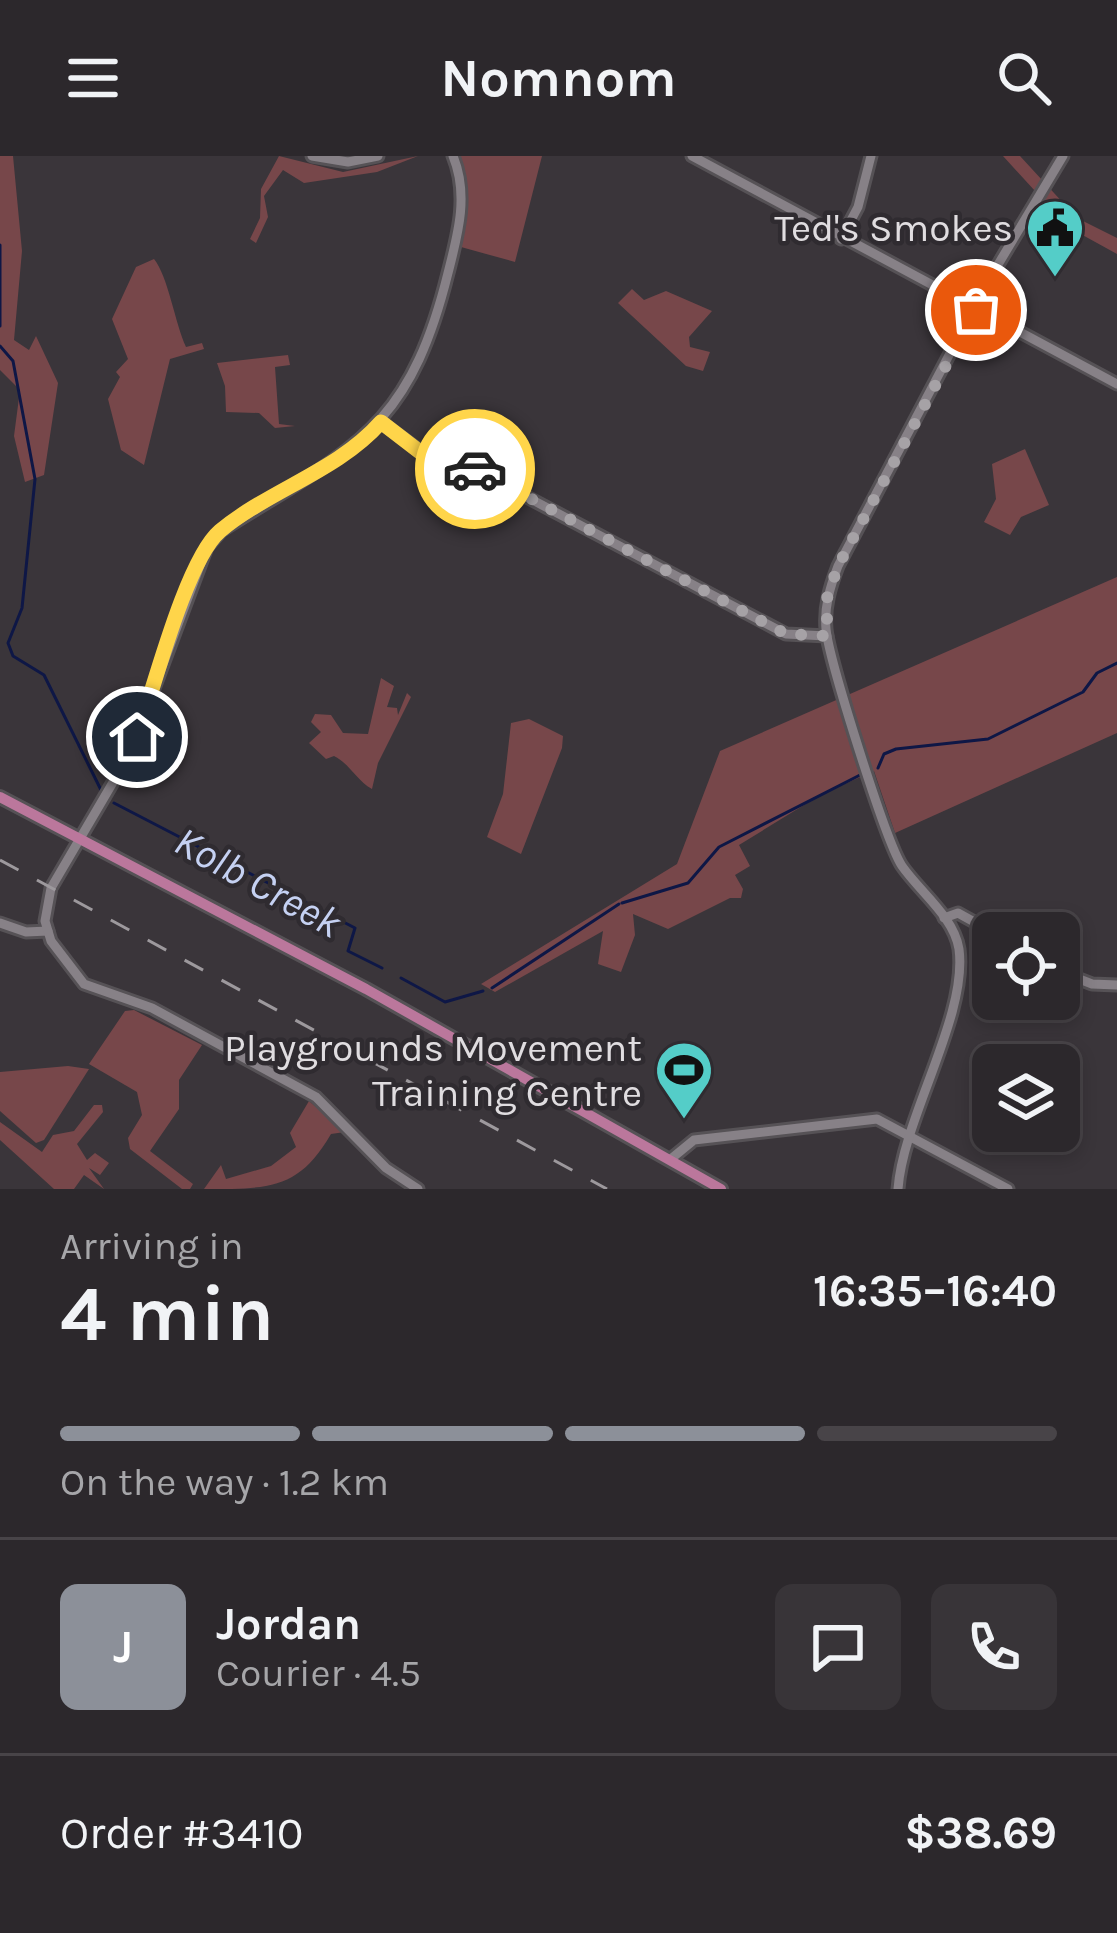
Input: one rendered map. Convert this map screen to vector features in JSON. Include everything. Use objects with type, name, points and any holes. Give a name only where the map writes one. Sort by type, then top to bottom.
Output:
[{"type":"main road","points":[[312,156],[348,162],[378,156]]},
{"type":"main road","points":[[418,1189],[386,1168],[316,1097],[152,1008],[85,984],[60,961],[48,931],[51,888],[137,737],[207,547],[220,531],[342,454],[381,422],[415,374],[433,332],[459,226],[461,184],[453,156]]},
{"type":"main road","points":[[692,156],[1117,384]]},
{"type":"main road","points":[[841,239],[858,207],[872,156]]},
{"type":"main road","points":[[898,1189],[907,1132],[927,1093],[958,974],[955,935],[896,856],[827,636],[827,598],[838,566],[974,309],[1063,156]]},
{"type":"main road","points":[[381,422],[420,452],[472,468],[786,634],[827,636]]},
{"type":"main road","points":[[0,797],[79,846],[366,988],[722,1189]]},
{"type":"main road","points":[[944,918],[956,913],[970,920]]},
{"type":"main road","points":[[955,935],[960,924],[970,920]]},
{"type":"main road","points":[[0,923],[26,932],[48,931]]},
{"type":"main road","points":[[1080,980],[1117,985]]},
{"type":"main road","points":[[672,1158],[694,1140],[877,1119],[1008,1189]]},
{"type":"shaded area","points":[[0,156],[13,156],[22,251],[14,340],[29,350],[36,336],[58,383],[44,475],[25,482],[14,436],[20,390],[0,370]]},
{"type":"shaded area","points":[[279,156],[343,172],[418,156],[377,172],[304,183],[283,170],[264,196],[268,217],[256,243],[250,239],[260,218],[261,189]]},
{"type":"shaded area","points":[[459,156],[542,156],[515,262],[461,247],[466,195]]},
{"type":"shaded area","points":[[1003,156],[1020,156],[1077,218],[1117,238],[1117,254],[1068,227]]},
{"type":"shaded area","points":[[154,259],[186,347],[202,343],[204,349],[170,359],[144,465],[121,450],[108,399],[120,377],[116,372],[128,359],[112,319],[136,267]]},
{"type":"shaded area","points":[[632,289],[644,300],[666,291],[712,311],[689,337],[690,347],[710,352],[703,371],[686,366],[618,303]]},
{"type":"shaded area","points":[[288,355],[290,365],[275,367],[279,424],[295,426],[275,428],[259,413],[226,412],[225,386],[217,363]]},
{"type":"shaded area","points":[[1025,449],[1049,505],[1021,517],[1010,535],[984,522],[996,499],[992,464]]},
{"type":"shaded area","points":[[1117,577],[1117,733],[895,833],[874,771],[822,794],[739,845],[750,866],[735,875],[743,889],[741,898],[730,898],[668,929],[633,914],[635,935],[621,972],[598,964],[603,931],[495,992],[481,984],[677,864],[720,751]]},
{"type":"shaded area","points":[[381,678],[394,686],[387,707],[397,708],[398,715],[407,693],[411,697],[378,763],[372,789],[340,760],[326,759],[309,743],[321,732],[311,722],[315,714],[331,715],[343,733],[368,734]]},
{"type":"shaded area","points":[[529,719],[563,736],[521,854],[487,837],[503,794],[511,723]]},
{"type":"shaded area","points":[[134,1010],[202,1045],[179,1080],[179,1109],[150,1151],[193,1184],[190,1189],[182,1189],[130,1149],[128,1138],[142,1115],[137,1092],[89,1064],[125,1011]]},
{"type":"shaded area","points":[[68,1066],[89,1069],[44,1140],[36,1143],[0,1111],[0,1072]]},
{"type":"shaded area","points":[[309,1101],[345,1132],[331,1134],[307,1166],[265,1186],[204,1189],[221,1165],[226,1179],[271,1166],[296,1147],[290,1133]]},
{"type":"shaded area","points":[[94,1105],[102,1105],[103,1112],[77,1144],[87,1160],[95,1153],[109,1163],[100,1175],[89,1168],[104,1189],[84,1175],[74,1189],[54,1189],[0,1140],[0,1122],[42,1152],[53,1135],[74,1131]]},
{"type":"waterway","name":"Kolb Creek","points":[[0,245],[0,326]]},
{"type":"waterway","name":"Kolb Creek","points":[[0,346],[13,361],[35,479],[22,608],[8,643],[13,656],[44,675],[101,790]]},
{"type":"waterway","name":"Kolb Creek","points":[[878,768],[884,754],[896,749],[988,739],[1083,692],[1097,673],[1117,663]]},
{"type":"waterway","name":"Kolb Creek","points":[[622,903],[688,883],[719,847],[862,774]]},
{"type":"waterway","name":"Kolb Creek","points":[[114,803],[355,928],[348,951],[382,968]]},
{"type":"waterway","name":"Kolb Creek","points":[[492,988],[619,904]]},
{"type":"waterway","name":"Kolb Creek","points":[[401,978],[445,1002],[483,991]]},
{"type":"railway","points":[[0,860],[607,1189]]},
{"type":"way so far","points":[[475,469],[794,638],[827,636],[827,598],[838,566],[973,308],[976,310]]},
{"type":"place","name":"Ted's Smokes","points":[[1055,279]]},
{"type":"place","name":"Playgrounds Movement Training Centre","points":[[684,1121]]},
{"type":"route","points":[[137,737],[200,561],[220,531],[342,454],[381,422],[420,452],[475,469]]}]
